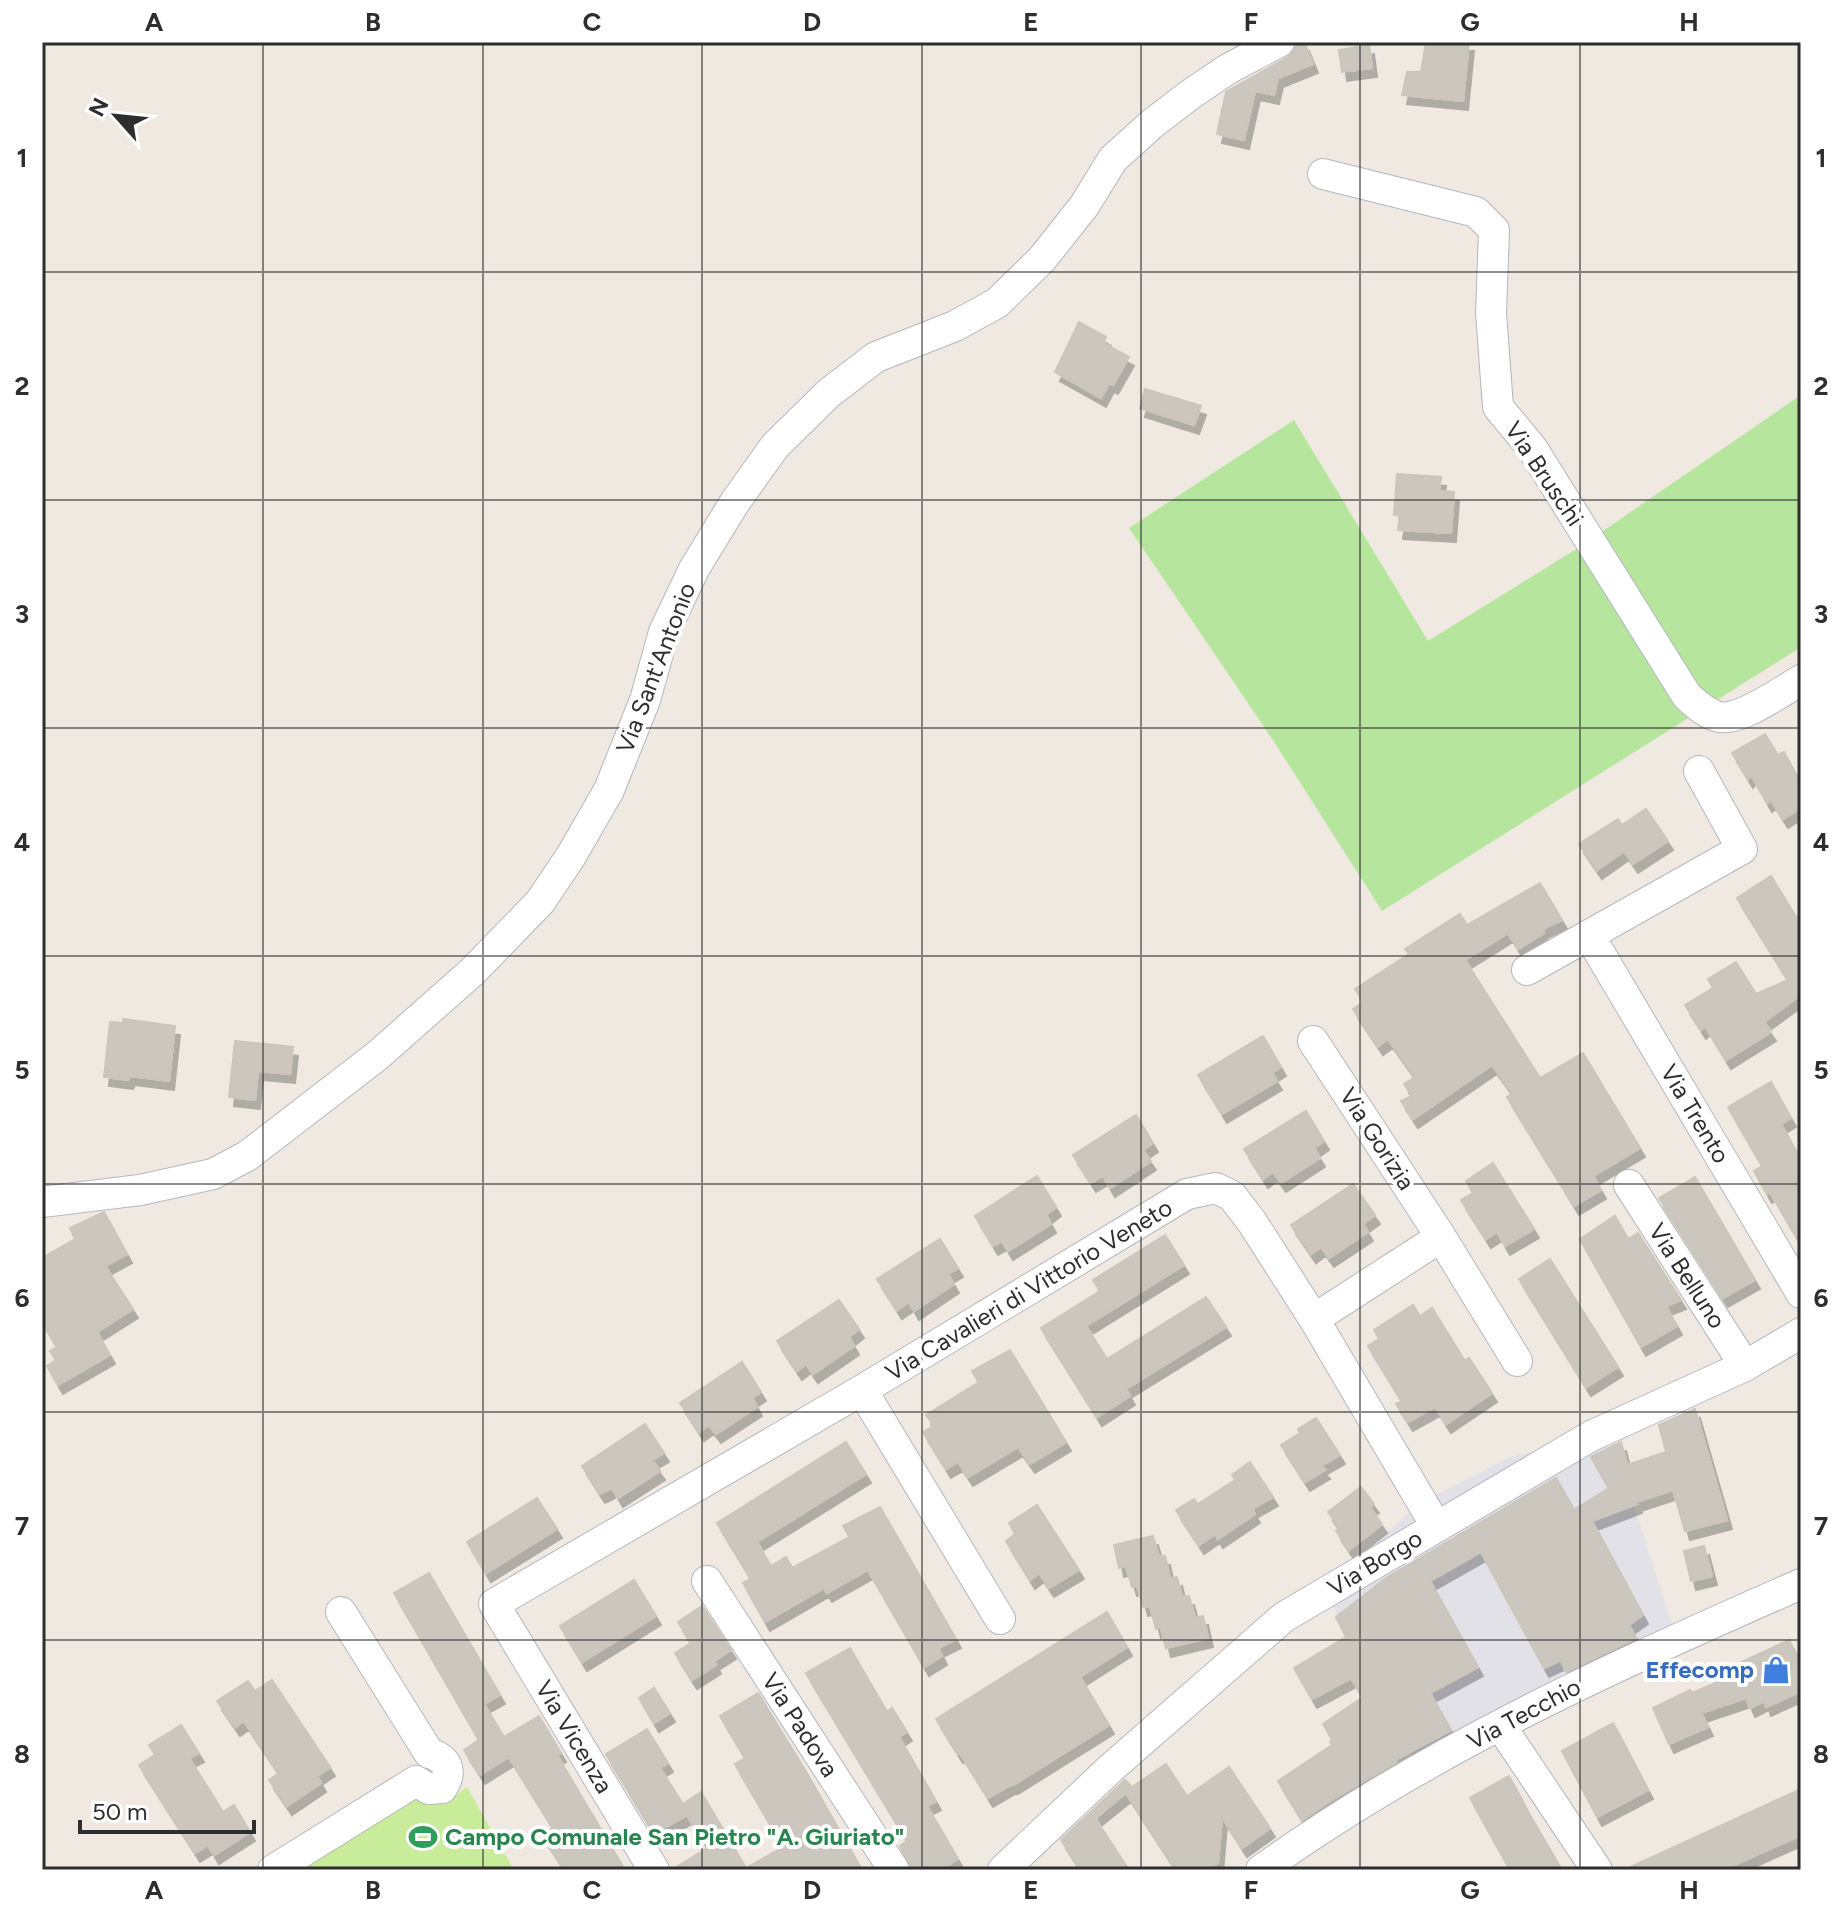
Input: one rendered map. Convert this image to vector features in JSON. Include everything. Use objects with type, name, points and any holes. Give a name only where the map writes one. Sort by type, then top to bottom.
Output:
[{"type":"street","name":"Via Sant'Antonio","points":[[42,1202],[140,1190],[213,1174],[294,1122],[377,1056],[472,972],[540,902],[571,856],[609,790],[645,700],[664,632],[694,569],[735,502],[775,446],[829,393],[876,357],[955,326],[997,303],[1050,248],[1084,206],[1113,159],[1191,94],[1228,69],[1279,42]]},
{"type":"street","name":"Via Bruschi","points":[[1323,174],[1476,212],[1494,230],[1491,313],[1498,407],[1532,448],[1687,696],[1704,711],[1722,718],[1747,711],[1801,680]]},
{"type":"street","points":[[1527,970],[1742,849],[1699,771]]},
{"type":"street","name":"Via Trento","points":[[1589,935],[1801,1293]]},
{"type":"street","name":"Via Gorizia","points":[[1313,1041],[1441,1237],[1517,1361]]},
{"type":"street","name":"Via Belluno","points":[[1629,1185],[1745,1366]]},
{"type":"street","name":"Via Cavalieri di Vittorio Veneto","points":[[494,1604],[862,1390],[1187,1194],[1216,1188],[1232,1196],[1252,1222],[1314,1319],[1436,1526]]},
{"type":"street","points":[[1314,1319],[1441,1237]]},
{"type":"street","name":"Via Borgo","points":[[1003,1870],[1111,1768],[1284,1617],[1591,1436],[1745,1366],[1801,1333]]},
{"type":"street","points":[[862,1390],[1000,1619]]},
{"type":"street","name":"Via Padova","points":[[707,1581],[894,1870]]},
{"type":"street","name":"Via Tecchio","points":[[1261,1870],[1325,1824],[1500,1725],[1647,1651],[1801,1584]]},
{"type":"street","name":"Via Vicenza","points":[[494,1604],[654,1870]]},
{"type":"street","points":[[273,1870],[416,1781],[429,1789],[442,1788],[449,1777],[448,1766],[440,1756],[429,1753],[341,1612]]},
{"type":"street","points":[[1500,1725],[1597,1870]]},
{"type":"shaded area","points":[[1612,1437],[1674,1631],[1417,1765],[1323,1588],[1420,1503],[1512,1456]]},
{"type":"green space","points":[[1801,395],[1801,647],[1382,911],[1271,737],[1129,528],[1294,420],[1428,641],[1581,546]]},
{"type":"green space","name":"Campo Comunale San Pietro \"A. Giuriato\"","points":[[467,1787],[514,1870],[301,1870],[415,1796],[430,1803],[442,1803]]},
{"type":"building","points":[[1298,42],[1304,42],[1313,64],[1278,78],[1274,95],[1255,91],[1244,140],[1217,134],[1226,92],[1288,57]]},
{"type":"building","points":[[1426,42],[1469,42],[1463,101],[1402,95],[1407,72],[1421,72]]},
{"type":"building","points":[[1369,45],[1372,68],[1342,72],[1339,50]]},
{"type":"building","points":[[1079,322],[1106,337],[1103,343],[1129,357],[1113,385],[1109,383],[1101,398],[1055,372]]},
{"type":"building","points":[[1145,389],[1201,406],[1194,425],[1140,408]]},
{"type":"building","points":[[1397,474],[1441,477],[1439,491],[1454,492],[1451,533],[1398,530],[1400,516],[1394,515]]},
{"type":"building","points":[[1765,734],[1778,755],[1784,752],[1801,784],[1801,808],[1783,819],[1771,800],[1767,803],[1751,775],[1748,779],[1732,753]]},
{"type":"building","points":[[1646,809],[1668,841],[1633,864],[1624,851],[1597,870],[1579,844],[1618,819],[1622,825]]},
{"type":"building","points":[[1771,876],[1801,925],[1801,1002],[1798,997],[1764,1022],[1771,1032],[1726,1060],[1705,1026],[1701,1030],[1685,1005],[1713,988],[1708,979],[1736,962],[1756,994],[1788,980],[1737,898]]},
{"type":"building","points":[[1540,883],[1562,920],[1542,929],[1544,933],[1518,949],[1508,933],[1465,960],[1540,1078],[1583,1053],[1640,1148],[1593,1176],[1601,1190],[1574,1206],[1507,1097],[1513,1094],[1492,1065],[1413,1119],[1401,1101],[1412,1096],[1404,1084],[1415,1077],[1388,1039],[1378,1046],[1353,1009],[1364,1002],[1355,989],[1409,954],[1405,949],[1460,914],[1467,925]]},
{"type":"building","points":[[123,1019],[175,1026],[169,1081],[130,1076],[128,1080],[104,1077],[110,1022],[123,1023]]},
{"type":"building","points":[[1263,1036],[1281,1067],[1272,1073],[1277,1081],[1222,1114],[1198,1075]]},
{"type":"building","points":[[235,1041],[293,1047],[290,1074],[258,1071],[255,1100],[229,1097]]},
{"type":"building","points":[[1771,1082],[1791,1118],[1781,1124],[1801,1160],[1801,1245],[1754,1171],[1762,1166],[1728,1107]]},
{"type":"building","points":[[1306,1111],[1324,1141],[1314,1148],[1320,1158],[1281,1183],[1273,1172],[1263,1179],[1244,1149]]},
{"type":"building","points":[[1136,1115],[1153,1143],[1143,1150],[1151,1161],[1110,1188],[1103,1176],[1091,1183],[1073,1155]]},
{"type":"building","points":[[1493,1163],[1534,1229],[1505,1246],[1497,1232],[1486,1239],[1461,1200],[1473,1193],[1466,1181]]},
{"type":"building","points":[[1037,1176],[1056,1207],[1046,1215],[1051,1224],[1008,1251],[1002,1241],[993,1246],[975,1216]]},
{"type":"building","points":[[1695,1177],[1755,1280],[1723,1298],[1659,1198]]},
{"type":"building","points":[[1353,1184],[1375,1215],[1363,1224],[1368,1232],[1329,1258],[1321,1247],[1311,1254],[1291,1225]]},
{"type":"building","points":[[104,1212],[127,1254],[105,1266],[133,1309],[97,1332],[110,1355],[58,1385],[47,1366],[56,1360],[50,1351],[57,1347],[42,1322],[42,1258],[75,1239],[70,1228]]},
{"type":"building","points":[[1615,1216],[1628,1239],[1638,1233],[1681,1300],[1666,1306],[1677,1326],[1641,1347],[1580,1239]]},
{"type":"building","points":[[1165,1235],[1184,1265],[1086,1326],[1107,1359],[1206,1297],[1226,1327],[1126,1389],[1130,1396],[1097,1417],[1041,1328],[1100,1291],[1093,1280]]},
{"type":"building","points":[[940,1239],[958,1268],[948,1274],[954,1284],[914,1311],[909,1302],[897,1310],[877,1279]]},
{"type":"building","points":[[1550,1259],[1618,1367],[1586,1387],[1519,1279]]},
{"type":"building","points":[[839,1300],[859,1329],[849,1337],[854,1346],[813,1374],[806,1364],[797,1371],[777,1341]]},
{"type":"building","points":[[1413,1305],[1420,1316],[1432,1308],[1465,1361],[1469,1358],[1492,1393],[1446,1424],[1435,1407],[1408,1422],[1396,1404],[1402,1401],[1368,1346],[1379,1339],[1374,1330]]},
{"type":"building","points":[[1010,1350],[1066,1442],[1030,1464],[1018,1447],[968,1477],[958,1462],[946,1469],[923,1432],[934,1426],[926,1415],[979,1382],[972,1371]]},
{"type":"building","points":[[742,1362],[761,1392],[752,1398],[757,1407],[716,1434],[709,1425],[699,1432],[680,1403]]},
{"type":"building","points":[[1695,1409],[1727,1520],[1685,1531],[1673,1490],[1592,1521],[1643,1615],[1629,1625],[1636,1638],[1566,1672],[1561,1660],[1544,1668],[1481,1552],[1430,1581],[1478,1667],[1430,1693],[1451,1730],[1395,1760],[1302,1820],[1278,1781],[1332,1745],[1330,1742],[1333,1740],[1323,1724],[1363,1697],[1351,1678],[1312,1699],[1294,1668],[1346,1637],[1336,1617],[1386,1578],[1556,1478],[1574,1510],[1609,1488],[1591,1457],[1621,1442],[1627,1465],[1666,1452],[1659,1425]]},
{"type":"building","points":[[1316,1418],[1340,1455],[1321,1466],[1325,1470],[1305,1482],[1281,1445]]},
{"type":"building","points":[[645,1424],[664,1453],[652,1460],[660,1471],[618,1498],[612,1488],[600,1494],[582,1466]]},
{"type":"building","points":[[846,1442],[866,1474],[757,1542],[771,1566],[786,1557],[792,1568],[850,1537],[843,1526],[880,1507],[956,1639],[938,1648],[942,1656],[924,1667],[868,1570],[827,1593],[824,1588],[765,1622],[743,1583],[751,1579],[717,1523]]},
{"type":"building","points":[[1250,1462],[1273,1497],[1252,1509],[1255,1514],[1218,1539],[1215,1534],[1199,1545],[1176,1510],[1194,1499],[1198,1504],[1235,1480],[1232,1475]]},
{"type":"building","points":[[1361,1487],[1374,1504],[1370,1507],[1382,1524],[1349,1550],[1328,1512]]},
{"type":"building","points":[[537,1498],[557,1529],[486,1573],[467,1542]]},
{"type":"building","points":[[1037,1505],[1079,1570],[1049,1588],[1039,1573],[1030,1580],[1006,1541],[1015,1534],[1009,1523]]},
{"type":"building","points":[[1153,1536],[1159,1557],[1165,1556],[1170,1579],[1177,1577],[1182,1597],[1189,1596],[1195,1618],[1203,1616],[1208,1638],[1166,1648],[1160,1625],[1156,1629],[1150,1606],[1143,1607],[1137,1585],[1132,1587],[1126,1566],[1119,1568],[1114,1545]]},
{"type":"building","points":[[1704,1546],[1712,1576],[1691,1581],[1684,1551]]},
{"type":"building","points":[[429,1573],[500,1695],[484,1704],[504,1737],[539,1716],[561,1753],[557,1755],[625,1870],[565,1870],[542,1835],[553,1828],[509,1757],[480,1775],[464,1750],[479,1740],[394,1593]]},
{"type":"building","points":[[634,1580],[656,1616],[582,1662],[560,1626]]},
{"type":"building","points":[[702,1606],[731,1650],[714,1661],[716,1665],[692,1680],[675,1653],[691,1643],[678,1622]]},
{"type":"building","points":[[1107,1612],[1127,1647],[1080,1677],[1109,1725],[988,1798],[936,1719]]},
{"type":"building","points":[[1789,1640],[1801,1664],[1801,1691],[1766,1707],[1764,1701],[1750,1708],[1746,1698],[1701,1713],[1708,1727],[1669,1744],[1653,1708],[1690,1690],[1692,1693],[1734,1675],[1731,1667]]},
{"type":"building","points":[[850,1648],[887,1712],[892,1708],[907,1732],[899,1737],[936,1801],[927,1806],[958,1859],[940,1870],[912,1870],[900,1846],[907,1841],[806,1673]]},
{"type":"building","points":[[272,1680],[330,1767],[317,1776],[321,1783],[287,1806],[269,1780],[279,1773],[244,1721],[235,1727],[217,1701],[248,1681],[255,1691]]},
{"type":"building","points":[[654,1688],[670,1713],[654,1723],[639,1698]]},
{"type":"building","points":[[758,1693],[862,1870],[672,1870],[707,1848],[687,1815],[654,1834],[606,1754],[647,1729],[668,1763],[660,1768],[683,1804],[701,1792],[746,1868],[783,1847],[735,1764],[745,1758],[720,1716]]},
{"type":"building","points":[[1613,1723],[1648,1790],[1597,1817],[1562,1751]]},
{"type":"building","points":[[181,1725],[199,1753],[189,1758],[223,1812],[234,1805],[250,1832],[214,1855],[208,1845],[195,1853],[139,1765],[155,1755],[149,1745]]},
{"type":"building","points":[[1166,1764],[1187,1796],[1229,1767],[1270,1828],[1242,1848],[1222,1817],[1218,1863],[1205,1870],[1176,1870],[1126,1793],[1095,1818],[1129,1870],[1081,1870],[1061,1840],[1125,1780],[1132,1787]]},
{"type":"building","points":[[1509,1776],[1562,1870],[1510,1870],[1470,1798]]},
{"type":"building","points":[[1801,1789],[1801,1835],[1723,1870],[1624,1870]]},
{"type":"place","name":"Effecomp","points":[[1776,1670]]},
{"type":"place","name":"Campo Comunale San Pietro \"A. Giuriato\"","points":[[423,1837]]}]
